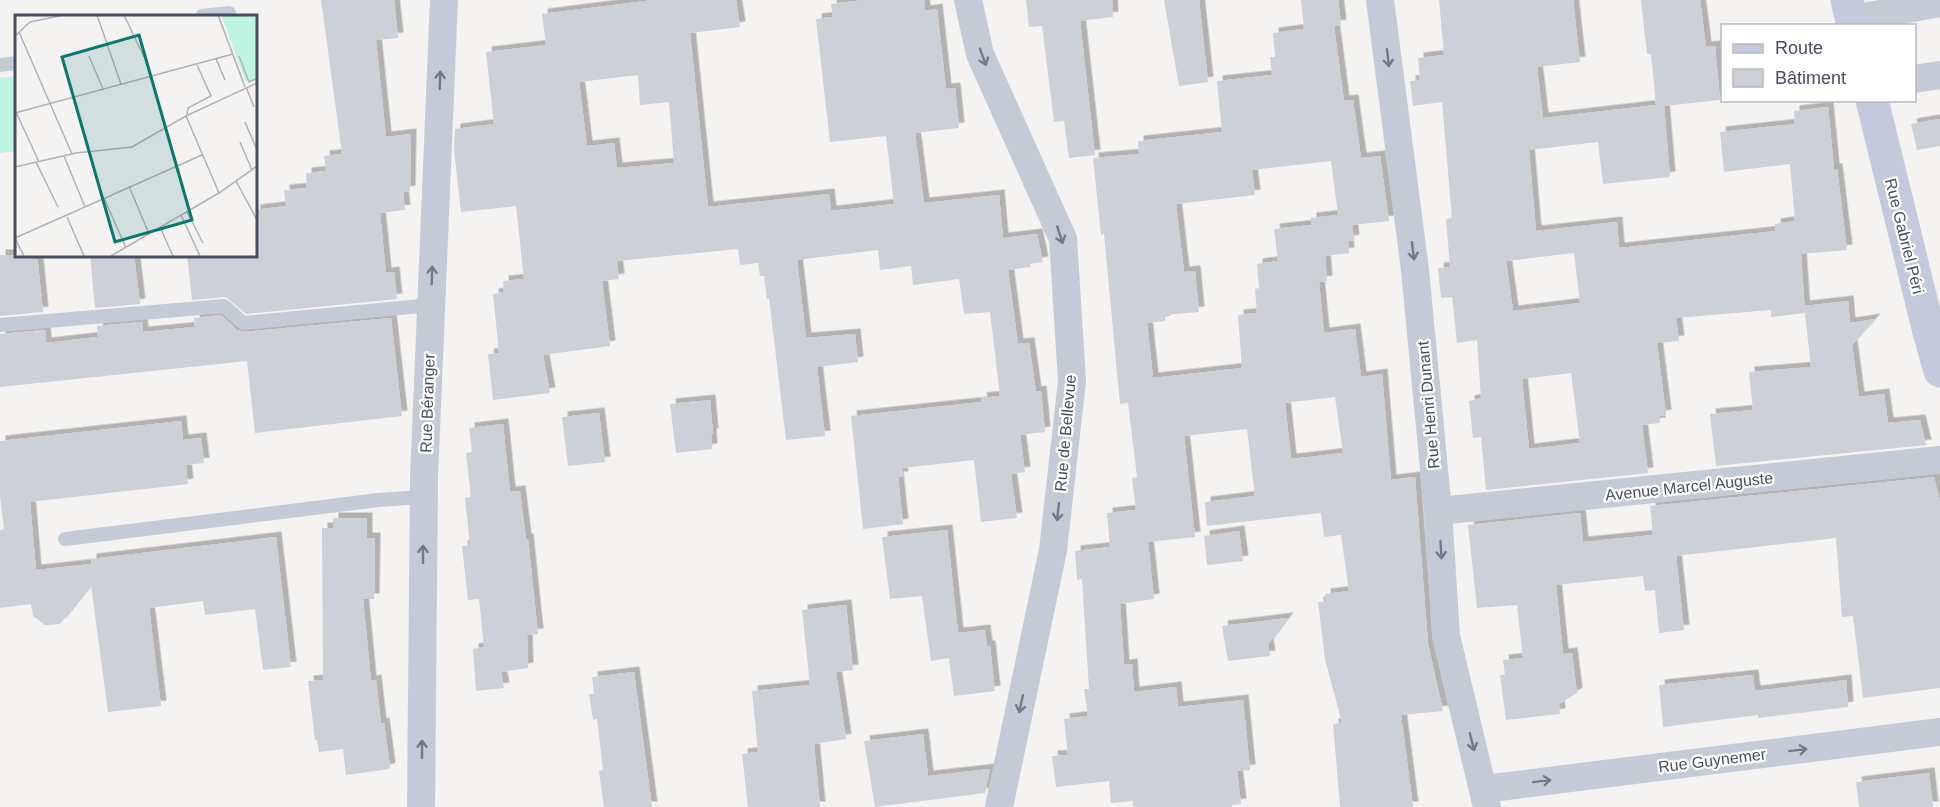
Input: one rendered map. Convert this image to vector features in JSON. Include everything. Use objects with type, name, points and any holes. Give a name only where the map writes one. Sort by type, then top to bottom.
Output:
[{"type":"main road","name":"Rue Gabriel Péri","points":[[1873,102],[1934,327],[1940,371]]},
{"type":"street","name":"Rue Béranger","points":[[421,807],[423,497],[444,0]]},
{"type":"street","name":"Rue de Bellevue","points":[[968,0],[981,54],[1063,239],[1072,381],[1053,550],[999,807]]},
{"type":"street","name":"Rue Henri Dunant","points":[[1380,0],[1415,270],[1438,511],[1446,636],[1485,798]]},
{"type":"street","points":[[1851,15],[1940,3]]},
{"type":"street","points":[[1916,79],[1940,75]]},
{"type":"street","name":"Avenue Marcel Auguste","points":[[1438,511],[1940,460]]},
{"type":"street","name":"Rue Guynemer","points":[[1485,798],[1940,732]]},
{"type":"lane","points":[[211,15],[229,13]]},
{"type":"lane","points":[[0,64],[15,63]]},
{"type":"lane","points":[[0,325],[224,306],[243,324],[431,305]]},
{"type":"lane","points":[[65,539],[423,497]]},
{"type":"green space","points":[[15,76],[15,151],[0,153],[0,78]]},
{"type":"building","points":[[321,0],[394,0],[398,38],[376,40],[386,137],[411,134],[410,191],[403,192],[405,210],[380,213],[386,273],[394,272],[397,299],[246,314],[226,297],[192,300],[187,256],[256,256],[256,210],[286,206],[284,190],[307,188],[306,173],[326,171],[324,156],[342,154]]},
{"type":"building","points":[[654,0],[736,0],[740,27],[690,33],[708,207],[829,194],[831,211],[894,204],[886,136],[830,142],[816,19],[833,17],[831,4],[865,0],[924,0],[925,11],[937,9],[946,89],[955,88],[959,128],[915,133],[924,203],[999,195],[1003,238],[1037,234],[1043,262],[1030,264],[1031,267],[1008,270],[1018,344],[1029,343],[1036,392],[1041,391],[1045,432],[1020,435],[1025,472],[1011,474],[1017,518],[981,522],[974,460],[902,468],[903,477],[898,477],[903,524],[863,529],[851,416],[982,402],[981,398],[1000,396],[990,312],[964,314],[959,279],[913,285],[911,266],[880,270],[878,250],[797,260],[806,338],[855,334],[858,362],[817,367],[825,436],[786,440],[769,298],[767,299],[764,276],[760,276],[758,263],[740,265],[738,249],[617,261],[619,279],[602,281],[610,346],[543,355],[550,393],[493,400],[488,354],[499,353],[493,294],[504,292],[503,281],[524,279],[516,206],[461,212],[454,150],[455,129],[494,124],[486,52],[546,45],[542,14]],"holes":[[[638,75],[640,105],[669,102],[674,163],[617,168],[614,143],[587,146],[579,82]]]},
{"type":"building","points":[[1026,0],[1112,0],[1113,17],[1080,21],[1095,155],[1069,158],[1064,121],[1054,122],[1042,26],[1029,27]]},
{"type":"building","points":[[1164,0],[1199,0],[1208,82],[1179,86]]},
{"type":"building","points":[[1301,0],[1338,0],[1341,25],[1334,26],[1344,101],[1353,100],[1361,158],[1380,156],[1389,221],[1352,225],[1354,240],[1348,241],[1349,253],[1325,256],[1327,281],[1319,282],[1324,333],[1355,329],[1361,377],[1382,374],[1391,480],[1415,477],[1428,644],[1443,711],[1401,715],[1413,807],[1340,807],[1333,724],[1342,723],[1325,659],[1318,602],[1326,602],[1325,594],[1349,591],[1341,535],[1324,537],[1321,513],[1207,526],[1205,502],[1255,496],[1247,429],[1184,436],[1195,537],[1148,542],[1154,599],[1120,604],[1124,665],[1132,664],[1134,692],[1176,687],[1178,707],[1243,700],[1250,770],[1237,771],[1241,804],[1232,805],[1232,807],[1133,807],[1133,801],[1111,803],[1109,781],[1056,787],[1052,756],[1068,755],[1064,719],[1088,716],[1084,689],[1089,689],[1082,579],[1077,580],[1075,551],[1110,547],[1107,513],[1136,510],[1132,478],[1137,477],[1128,403],[1120,404],[1104,234],[1101,235],[1093,158],[1139,154],[1138,141],[1222,132],[1217,81],[1272,75],[1270,57],[1275,57],[1273,33],[1304,29]],"holes":[[[1331,161],[1338,215],[1311,218],[1311,225],[1274,229],[1278,261],[1257,264],[1259,288],[1255,289],[1257,313],[1238,315],[1242,368],[1153,378],[1147,323],[1165,321],[1165,315],[1199,312],[1195,271],[1184,272],[1176,204],[1255,195],[1252,170]],[[1335,397],[1343,453],[1291,459],[1285,403]]]},
{"type":"building","points":[[1439,0],[1573,0],[1580,62],[1537,67],[1543,118],[1656,105],[1651,54],[1647,54],[1641,0],[1700,0],[1706,47],[1715,46],[1720,100],[1664,106],[1670,177],[1603,184],[1598,142],[1529,150],[1536,231],[1617,222],[1619,248],[1776,231],[1775,224],[1795,221],[1790,164],[1724,172],[1720,132],[1795,124],[1794,111],[1828,107],[1834,169],[1837,169],[1847,250],[1801,254],[1805,313],[1771,317],[1771,310],[1676,318],[1679,341],[1657,343],[1666,415],[1660,416],[1660,423],[1642,425],[1648,473],[1486,490],[1481,437],[1473,438],[1469,401],[1481,398],[1477,340],[1457,343],[1452,297],[1441,298],[1438,268],[1450,267],[1446,219],[1452,218],[1442,102],[1413,106],[1410,81],[1420,80],[1418,58],[1444,55]],"holes":[[[1574,253],[1580,303],[1513,311],[1506,261]],[[1571,373],[1580,443],[1529,449],[1522,379]]]},
{"type":"building","points":[[1940,119],[1940,146],[1917,150],[1911,124]]},
{"type":"building","points":[[0,255],[37,256],[43,312],[0,316]]},
{"type":"building","points":[[90,256],[134,256],[140,304],[95,308]]},
{"type":"building","points":[[1848,301],[1850,323],[1875,319],[1852,345],[1859,397],[1884,394],[1888,423],[1920,420],[1926,445],[1716,466],[1710,414],[1753,410],[1749,372],[1811,367],[1804,306]]},
{"type":"building","points":[[221,315],[237,330],[244,332],[391,318],[402,416],[255,433],[247,361],[0,387],[0,334],[45,330],[46,343],[98,337],[97,326],[142,322],[143,332],[195,327],[194,318]]},
{"type":"building","points":[[710,400],[712,449],[676,453],[670,404]]},
{"type":"building","points":[[599,413],[605,462],[568,466],[562,417]]},
{"type":"building","points":[[181,421],[183,440],[201,438],[204,463],[186,465],[188,484],[30,502],[36,570],[91,564],[91,559],[276,537],[291,667],[263,670],[255,609],[205,615],[203,601],[149,608],[161,706],[108,712],[91,585],[60,624],[45,625],[33,616],[31,604],[0,608],[0,530],[4,529],[0,496],[0,441]]},
{"type":"building","points":[[503,424],[510,492],[520,491],[526,539],[528,539],[538,634],[527,635],[528,668],[501,672],[504,688],[476,691],[473,649],[484,647],[479,599],[468,600],[462,546],[470,545],[465,498],[471,497],[466,453],[472,452],[469,428]]},
{"type":"building","points":[[1934,477],[1940,501],[1940,688],[1863,698],[1853,616],[1842,617],[1836,538],[1676,556],[1684,630],[1659,633],[1655,590],[1645,591],[1643,576],[1556,585],[1563,654],[1572,653],[1577,693],[1559,704],[1560,714],[1506,720],[1500,675],[1505,675],[1503,660],[1523,658],[1517,605],[1477,608],[1468,525],[1580,513],[1583,542],[1653,535],[1650,506]]},
{"type":"building","points":[[333,518],[367,518],[367,538],[375,538],[374,599],[363,599],[371,681],[376,680],[381,724],[384,723],[390,767],[346,775],[343,749],[319,752],[317,740],[315,740],[308,681],[323,680],[322,528],[333,528]]},
{"type":"building","points":[[947,530],[958,633],[985,630],[987,646],[990,646],[995,691],[954,696],[949,658],[931,661],[922,596],[890,599],[882,537]]},
{"type":"building","points":[[1239,531],[1243,561],[1207,565],[1204,536]]},
{"type":"building","points":[[846,605],[853,670],[836,672],[846,739],[814,744],[820,807],[748,807],[742,754],[758,752],[752,691],[810,685],[802,610]]},
{"type":"building","points":[[1288,618],[1268,644],[1270,656],[1228,661],[1222,626]]},
{"type":"building","points":[[634,672],[652,807],[604,807],[599,771],[603,770],[597,719],[593,720],[589,694],[594,694],[592,677]]},
{"type":"building","points":[[1753,675],[1755,691],[1846,680],[1848,707],[1663,727],[1659,685]]},
{"type":"building","points":[[923,734],[928,776],[990,769],[985,793],[875,807],[864,741]]},
{"type":"building","points":[[1929,773],[1933,807],[1859,807],[1856,782]]}]
